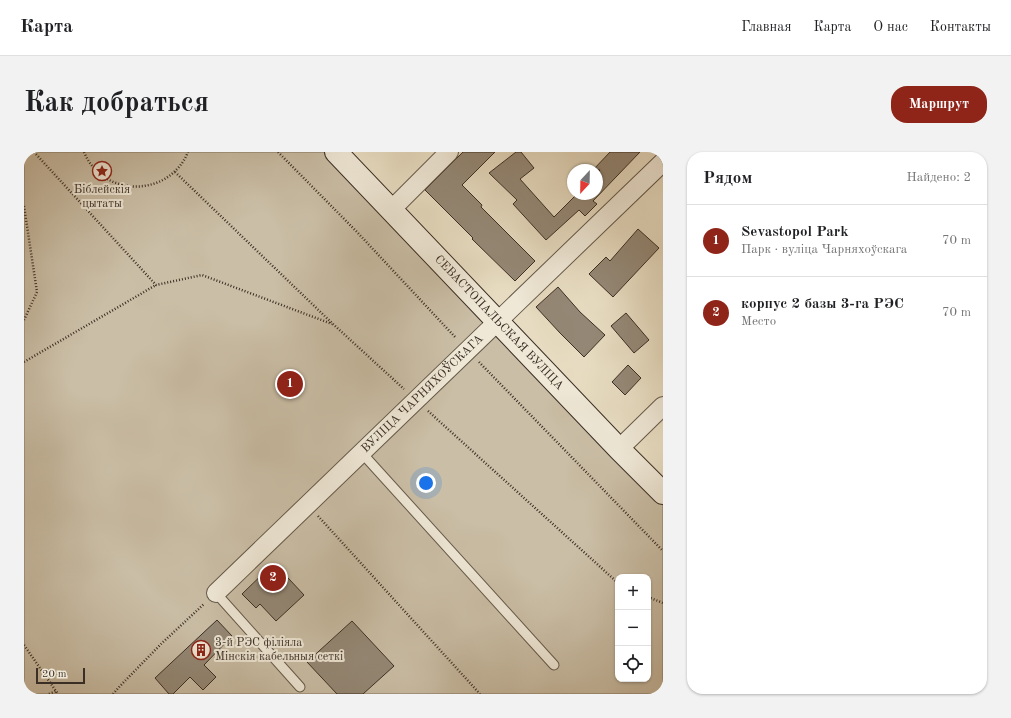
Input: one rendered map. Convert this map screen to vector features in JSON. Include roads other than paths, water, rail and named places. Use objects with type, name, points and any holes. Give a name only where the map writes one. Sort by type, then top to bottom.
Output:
[{"type":"street","name":"СЕВАСТОПАЛЬСКАЯ ВУЛІЦА","points":[[336,152],[497,322],[663,493]]},
{"type":"street","points":[[391,210],[449,152]]},
{"type":"street","name":"ВУЛІЦА ЧАРНЯХОЎСКАГА","points":[[216,593],[497,322],[530,285],[663,162]]},
{"type":"street","points":[[619,449],[663,406]]},
{"type":"lane","points":[[361,452],[554,665]]},
{"type":"lane","points":[[216,593],[300,687]]},
{"type":"place","name":"Біблейскія цытаты","points":[[102,171]]},
{"type":"place","name":"Sevastopol Park","points":[[290,384]]},
{"type":"place","name":"корпус 2 базы 3-га РЭС","points":[[273,578]]},
{"type":"place","name":"3-й РЭС філіяла Мінскія кабельныя сеткі","points":[[201,650]]}]
